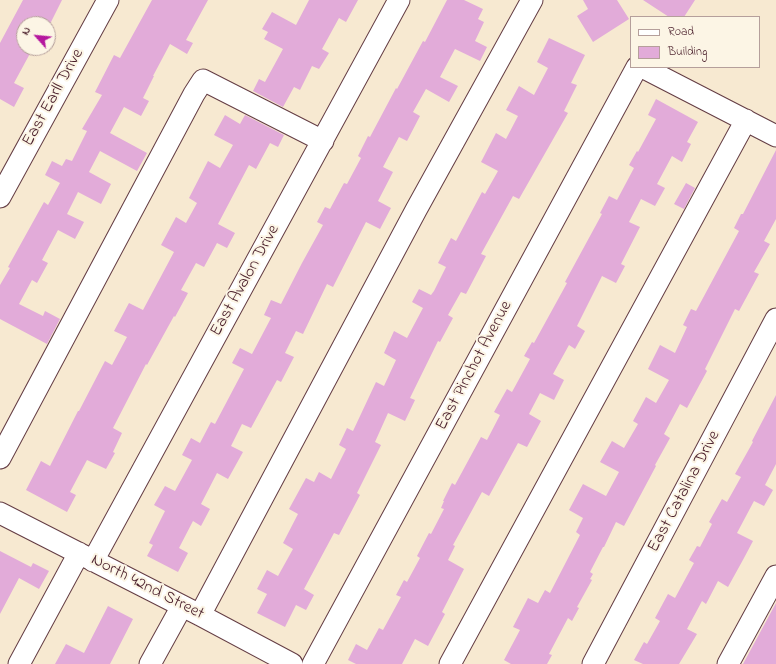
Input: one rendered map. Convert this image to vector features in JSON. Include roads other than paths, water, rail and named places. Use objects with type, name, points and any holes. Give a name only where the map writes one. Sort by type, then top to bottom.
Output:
[{"type":"street","name":"East Earll Drive","points":[[0,197],[108,0]]},
{"type":"street","name":"East Avalon Drive","points":[[19,664],[86,557],[323,141],[399,0]]},
{"type":"street","points":[[150,664],[191,610],[416,210],[532,0]]},
{"type":"street","name":"East Pinchot Avenue","points":[[313,664],[636,68]]},
{"type":"street","points":[[644,68],[776,136]]},
{"type":"street","points":[[0,458],[194,94],[203,80],[323,141]]},
{"type":"street","points":[[450,664],[746,120]]},
{"type":"street","name":"East Catalina Drive","points":[[593,664],[776,319]]},
{"type":"street","name":"North 42nd Street","points":[[0,513],[191,610],[285,662]]},
{"type":"street","points":[[728,664],[776,576]]}]
